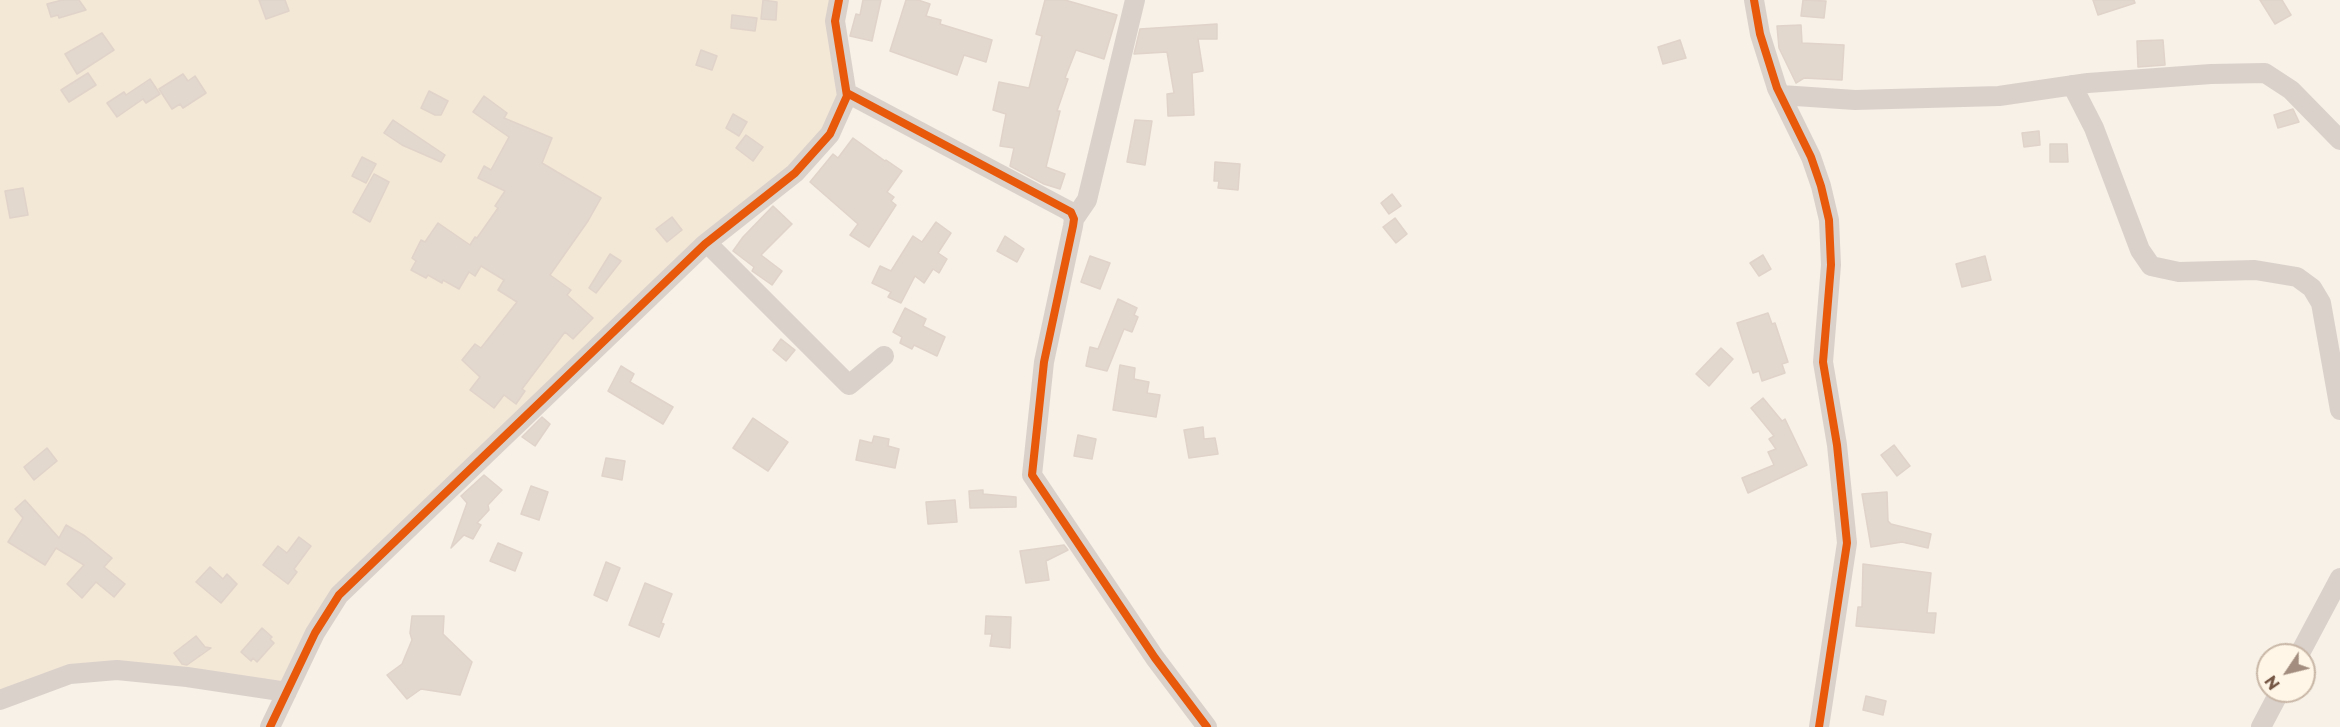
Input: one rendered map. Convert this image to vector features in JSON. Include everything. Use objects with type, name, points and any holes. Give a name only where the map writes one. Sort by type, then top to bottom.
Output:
[{"type":"street","points":[[276,726],[287,692],[315,633],[339,595],[707,243],[795,173],[830,134],[843,109],[847,93],[835,21],[839,0]]},
{"type":"street","points":[[1135,0],[1088,200],[1074,219],[1044,362],[1032,475],[1155,658],[1206,727]]},
{"type":"street","points":[[1754,0],[1760,34],[1781,95],[1811,157],[1829,220],[1831,264],[1823,362],[1837,445],[1847,543],[1819,727]]},
{"type":"street","points":[[1781,95],[1855,100],[1987,96],[2072,85],[2211,74],[2265,73],[2291,90],[2340,140]]},
{"type":"street","points":[[2072,85],[2094,128],[2140,250],[2151,266],[2179,272],[2255,270],[2297,278],[2312,288],[2321,303],[2340,410]]},
{"type":"street","points":[[847,93],[1071,212],[1074,219]]},
{"type":"street","points":[[707,243],[849,385],[884,356]]},
{"type":"street","points":[[2305,643],[2340,578]]},
{"type":"street","points":[[0,700],[69,674],[117,670],[187,677],[287,692]]},
{"type":"street","points":[[2261,727],[2274,703]]},
{"type":"shaded area","points":[[0,0],[836,0],[845,94],[828,134],[337,595],[285,690],[116,668],[0,698]]},
{"type":"building","points":[[62,0],[79,0],[86,10],[59,18],[58,15],[51,17],[47,4]]},
{"type":"building","points":[[259,0],[285,0],[289,11],[266,19]]},
{"type":"building","points":[[763,0],[777,2],[776,20],[761,19]]},
{"type":"building","points":[[863,0],[881,0],[872,41],[850,36],[856,14],[860,15]]},
{"type":"building","points":[[906,0],[918,0],[930,4],[926,16],[941,20],[940,24],[992,40],[986,62],[964,55],[957,75],[890,51]]},
{"type":"building","points":[[1045,0],[1065,0],[1117,15],[1104,59],[1076,50],[1065,78],[1068,79],[1057,111],[1060,111],[1046,167],[1065,174],[1060,189],[1044,184],[1010,166],[1014,148],[1000,146],[1006,114],[993,110],[999,82],[1029,88],[1042,36],[1036,34]]},
{"type":"building","points":[[1803,0],[1826,1],[1824,18],[1801,16]]},
{"type":"building","points":[[2093,0],[2134,0],[2135,3],[2098,15]]},
{"type":"building","points":[[2260,0],[2282,0],[2291,15],[2275,24]]},
{"type":"building","points":[[732,15],[757,18],[755,31],[731,28]]},
{"type":"building","points":[[1217,24],[1217,39],[1198,39],[1203,71],[1192,73],[1194,115],[1168,116],[1167,94],[1174,93],[1167,52],[1134,54],[1140,29]]},
{"type":"building","points":[[1801,25],[1802,43],[1844,45],[1842,80],[1804,78],[1796,83],[1779,48],[1777,26]]},
{"type":"building","points":[[102,33],[114,50],[77,74],[65,54]]},
{"type":"building","points":[[1680,40],[1686,58],[1663,64],[1658,47]]},
{"type":"building","points":[[2163,40],[2165,65],[2138,67],[2137,41]]},
{"type":"building","points":[[701,50],[717,56],[712,70],[696,65]]},
{"type":"building","points":[[88,73],[96,85],[69,102],[61,90]]},
{"type":"building","points":[[183,74],[188,81],[195,76],[206,93],[183,108],[180,104],[172,109],[159,89]]},
{"type":"building","points":[[150,79],[160,94],[146,103],[143,99],[117,117],[107,103],[124,92],[126,95]]},
{"type":"building","points":[[429,91],[448,101],[441,115],[435,115],[421,108]]},
{"type":"building","points":[[484,96],[507,113],[504,118],[552,138],[542,163],[601,198],[588,221],[550,275],[571,290],[567,295],[593,318],[573,339],[565,332],[522,389],[525,391],[516,404],[504,395],[494,408],[470,390],[480,377],[462,360],[475,344],[481,348],[517,302],[498,290],[504,280],[481,266],[475,276],[469,272],[459,289],[443,280],[442,283],[428,275],[426,278],[411,270],[416,261],[412,258],[421,240],[425,242],[438,223],[470,245],[498,208],[495,206],[505,191],[478,178],[484,166],[491,170],[509,137],[473,112]]},
{"type":"building","points":[[2293,109],[2299,122],[2278,128],[2274,115]]},
{"type":"building","points":[[733,114],[747,122],[739,136],[726,128]]},
{"type":"building","points":[[393,120],[445,155],[441,162],[402,145],[384,133]]},
{"type":"building","points":[[1135,120],[1152,121],[1145,165],[1127,162]]},
{"type":"building","points":[[2039,131],[2040,145],[2024,147],[2022,133]]},
{"type":"building","points":[[746,135],[763,147],[753,161],[736,148]]},
{"type":"building","points":[[853,138],[902,171],[887,192],[894,197],[891,201],[896,205],[869,247],[850,235],[858,224],[810,182],[833,154],[838,158]]},
{"type":"building","points":[[2050,144],[2067,144],[2068,162],[2050,162]]},
{"type":"building","points":[[362,157],[376,164],[366,183],[352,176]]},
{"type":"building","points":[[1215,162],[1240,164],[1238,190],[1218,188],[1219,181],[1214,181]]},
{"type":"building","points":[[374,174],[389,182],[370,222],[353,212]]},
{"type":"building","points":[[23,188],[28,215],[10,218],[5,191]]},
{"type":"building","points":[[1392,194],[1401,206],[1389,214],[1381,203]]},
{"type":"building","points":[[773,206],[792,224],[761,255],[782,271],[772,285],[752,271],[754,267],[733,251],[743,237]]},
{"type":"building","points":[[672,217],[682,230],[667,242],[656,229]]},
{"type":"building","points":[[1395,218],[1407,234],[1396,243],[1383,227]]},
{"type":"building","points":[[936,222],[951,233],[938,253],[947,259],[939,273],[933,269],[924,283],[915,276],[901,303],[888,297],[891,292],[872,283],[880,266],[891,271],[913,236],[922,242]]},
{"type":"building","points":[[1005,236],[1024,249],[1017,262],[997,251]]},
{"type":"building","points":[[610,254],[621,261],[596,293],[589,288]]},
{"type":"building","points":[[1763,255],[1771,269],[1759,276],[1750,263]]},
{"type":"building","points":[[1090,256],[1110,263],[1100,289],[1081,282]]},
{"type":"building","points":[[1985,256],[1991,280],[1962,287],[1956,264]]},
{"type":"building","points":[[1118,299],[1137,308],[1134,315],[1138,317],[1132,332],[1124,329],[1107,371],[1086,366],[1090,347],[1098,349]]},
{"type":"building","points":[[905,308],[926,319],[923,326],[945,337],[937,356],[914,345],[912,349],[900,343],[902,337],[893,332]]},
{"type":"building","points":[[1768,313],[1772,324],[1775,323],[1788,362],[1782,364],[1785,373],[1762,381],[1759,371],[1753,373],[1737,323]]},
{"type":"building","points":[[781,339],[795,350],[786,361],[773,350]]},
{"type":"building","points":[[1721,348],[1733,359],[1709,386],[1696,374]]},
{"type":"building","points":[[1120,365],[1135,368],[1134,379],[1149,382],[1147,393],[1160,395],[1156,417],[1113,410]]},
{"type":"building","points":[[621,366],[634,374],[630,382],[673,407],[663,424],[608,391]]},
{"type":"building","points":[[1763,398],[1782,421],[1785,419],[1807,465],[1748,493],[1742,478],[1774,465],[1768,452],[1776,449],[1769,439],[1774,436],[1751,408]]},
{"type":"building","points":[[542,417],[550,424],[535,446],[522,437]]},
{"type":"building","points":[[753,418],[788,442],[768,471],[733,448]]},
{"type":"building","points":[[1203,427],[1204,439],[1215,438],[1218,454],[1189,458],[1184,430]]},
{"type":"building","points":[[1078,435],[1096,439],[1092,459],[1074,456]]},
{"type":"building","points":[[874,436],[889,439],[888,446],[899,449],[895,468],[856,460],[860,440],[872,443]]},
{"type":"building","points":[[1894,445],[1910,466],[1897,476],[1881,455]]},
{"type":"building","points":[[47,448],[57,461],[34,480],[24,467]]},
{"type":"building","points":[[606,458],[625,461],[622,480],[602,476]]},
{"type":"building","points":[[484,475],[502,490],[488,505],[489,510],[477,523],[481,525],[473,539],[464,535],[451,548],[467,503],[461,496]]},
{"type":"building","points":[[531,486],[548,492],[539,520],[521,514]]},
{"type":"building","points":[[983,490],[983,494],[1016,497],[1016,507],[970,508],[969,491]]},
{"type":"building","points":[[1887,492],[1888,521],[1891,524],[1931,534],[1928,548],[1902,542],[1871,547],[1862,494]]},
{"type":"building","points":[[25,500],[59,538],[66,525],[85,536],[112,558],[104,567],[125,584],[114,597],[96,582],[82,598],[67,584],[84,565],[56,548],[45,565],[8,542],[23,518],[15,509]]},
{"type":"building","points":[[955,500],[957,522],[928,524],[926,502]]},
{"type":"building","points":[[299,537],[311,546],[294,569],[297,572],[288,584],[263,565],[278,546],[287,553]]},
{"type":"building","points":[[498,543],[522,553],[515,571],[490,561]]},
{"type":"building","points":[[1064,545],[1068,550],[1046,561],[1049,580],[1026,583],[1020,551]]},
{"type":"building","points":[[606,562],[620,568],[607,601],[594,595]]},
{"type":"building","points":[[1863,564],[1931,573],[1927,613],[1936,613],[1934,633],[1856,626],[1858,607],[1862,607]]},
{"type":"building","points":[[210,567],[223,579],[227,574],[237,584],[221,603],[196,582]]},
{"type":"building","points":[[645,583],[672,594],[661,623],[664,624],[659,637],[629,625]]},
{"type":"building","points":[[412,616],[444,616],[443,634],[472,662],[460,695],[421,689],[407,699],[387,675],[402,664],[412,640],[410,633]]},
{"type":"building","points":[[986,616],[1011,617],[1010,648],[990,646],[992,634],[985,634]]},
{"type":"building","points":[[262,628],[272,637],[270,639],[274,643],[257,662],[253,658],[251,661],[241,652]]},
{"type":"building","points":[[196,636],[205,647],[211,648],[187,665],[182,664],[174,653]]},
{"type":"building","points":[[1866,696],[1886,701],[1883,715],[1863,710]]},
{"type":"cycle path","points":[[270,727],[315,633],[339,595],[705,244],[795,173],[830,134],[847,96],[835,21],[839,0]]},
{"type":"cycle path","points":[[1754,0],[1760,34],[1777,88],[1811,157],[1829,220],[1831,265],[1823,362],[1837,445],[1847,543],[1819,727]]},
{"type":"cycle path","points":[[847,93],[1071,212],[1074,219],[1073,226],[1044,362],[1032,475],[1155,658],[1207,727]]}]
